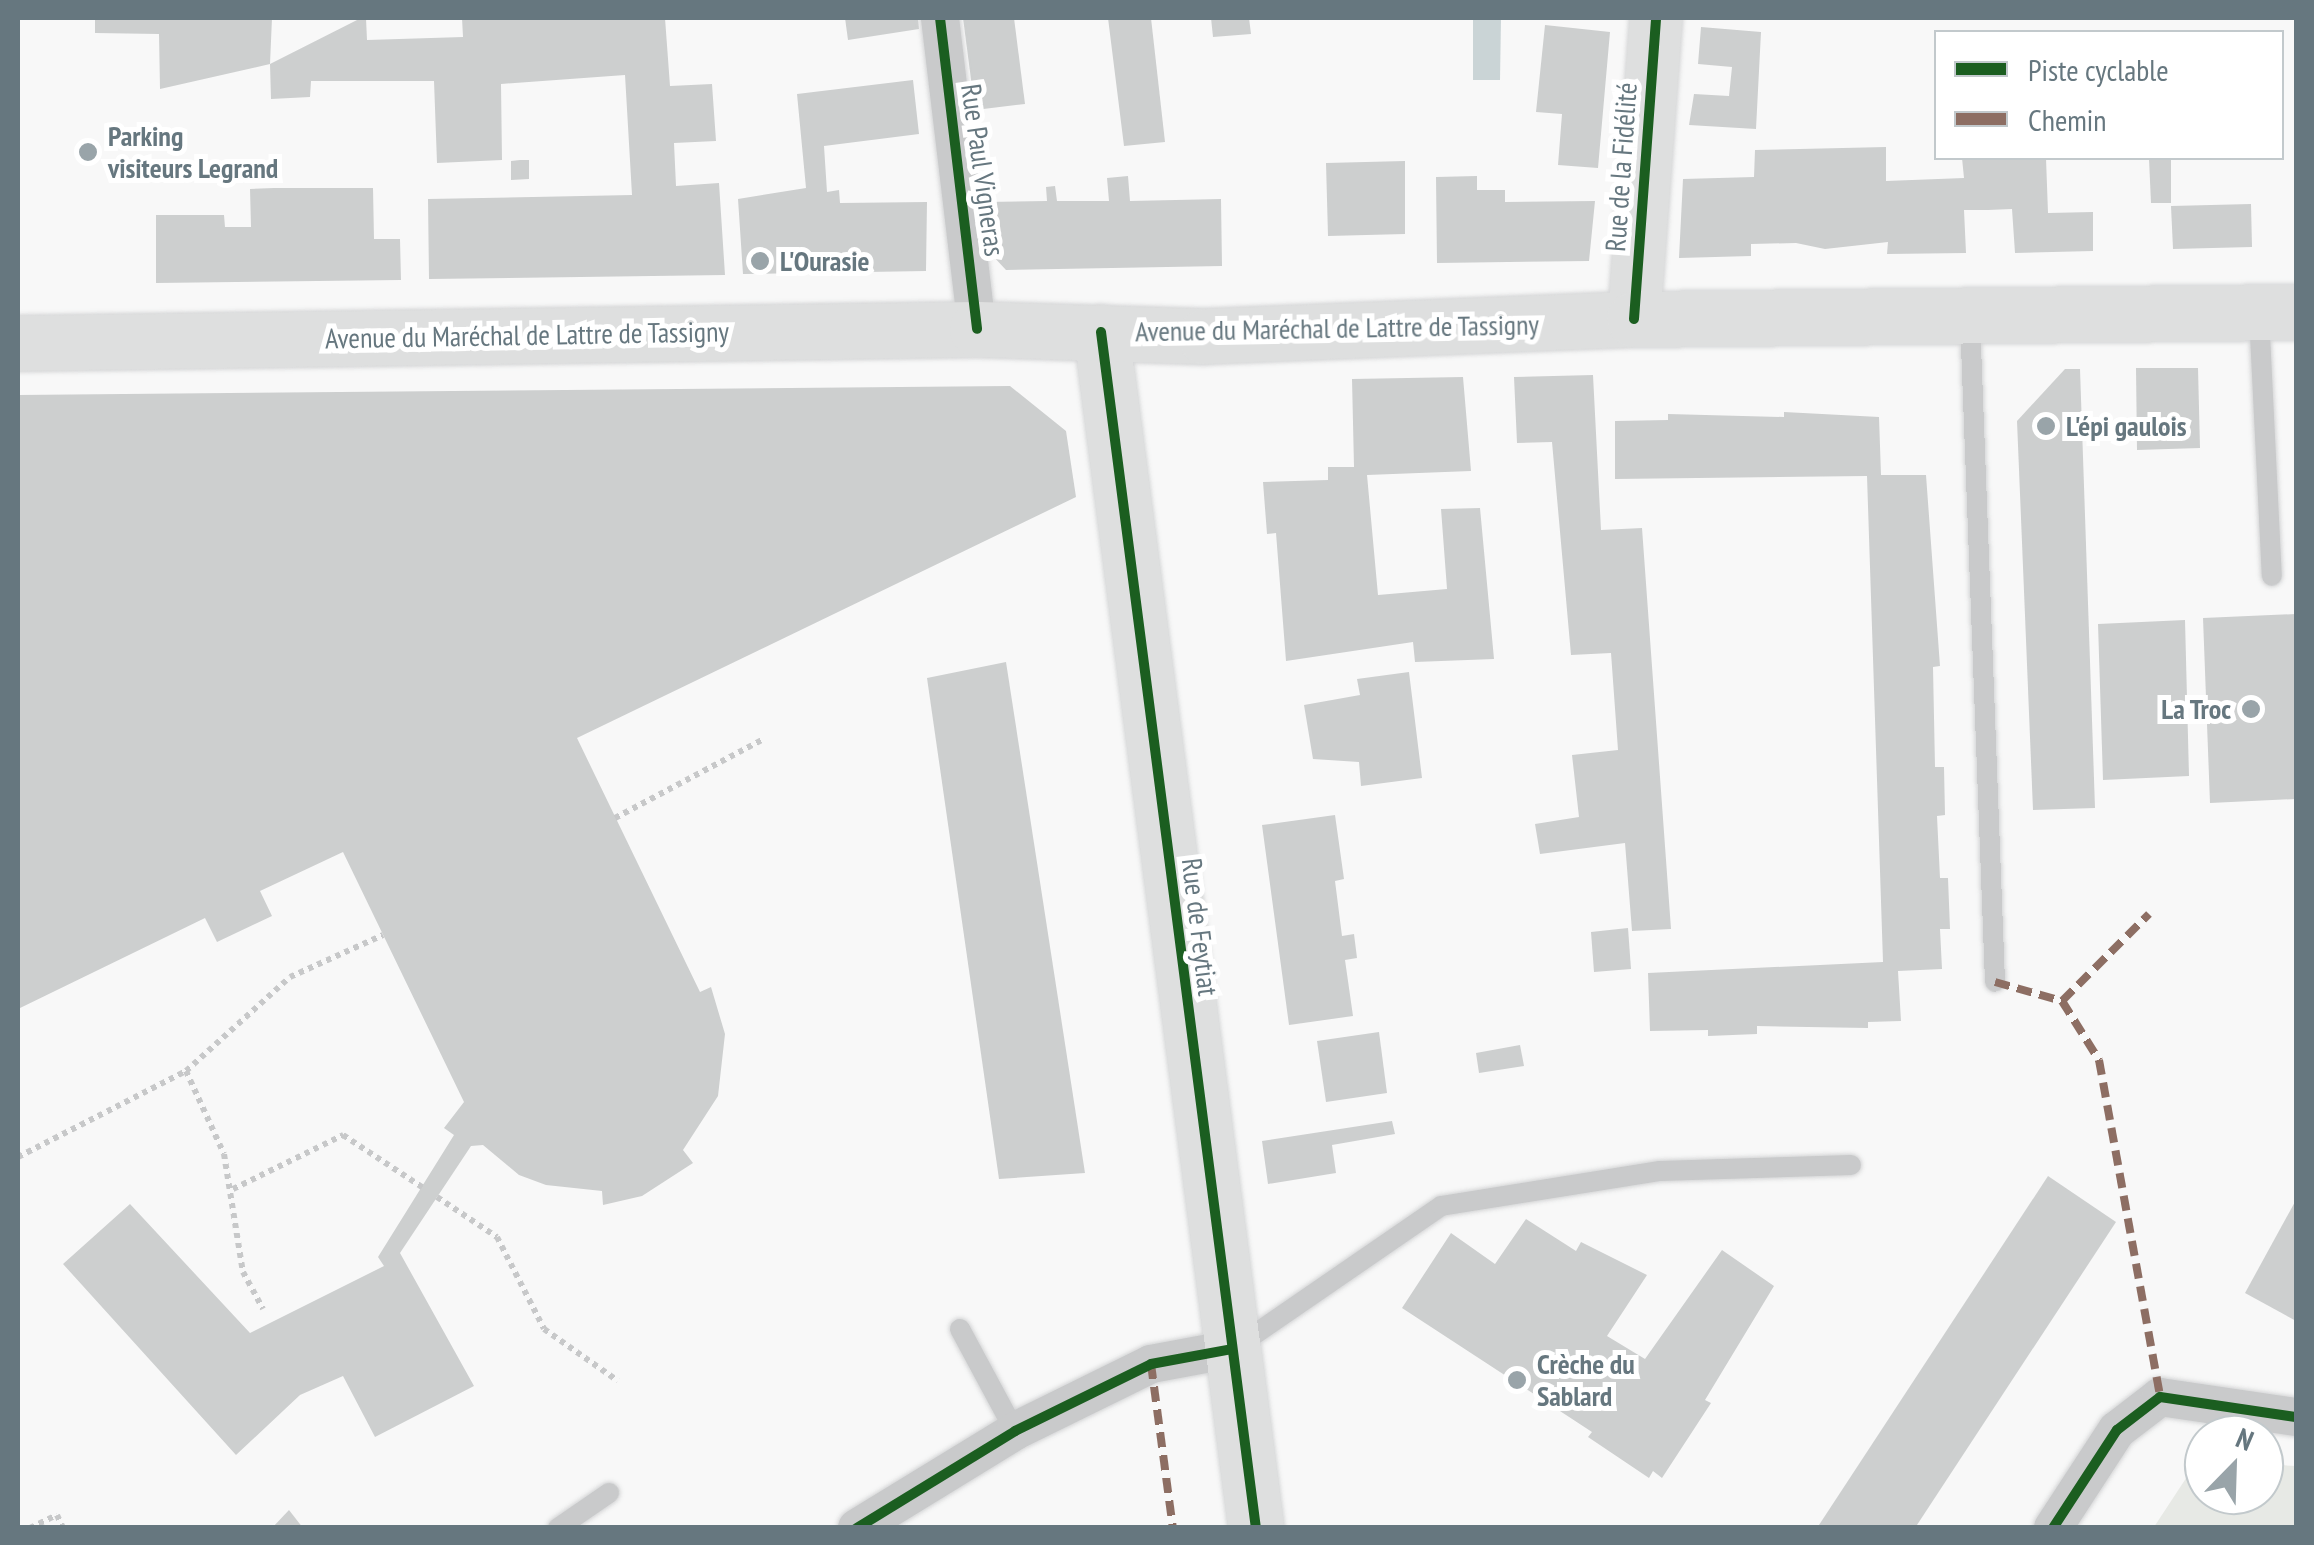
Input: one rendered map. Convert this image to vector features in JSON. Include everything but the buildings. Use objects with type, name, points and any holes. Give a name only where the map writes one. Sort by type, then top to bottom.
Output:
[{"type":"main road","name":"Avenue du Maréchal de Lattre de Tassigny","points":[[18,343],[977,329],[1205,336],[1634,320],[2278,312]]},
{"type":"main road","name":"Rue de Feytiat","points":[[1102,332],[1256,1528]]},
{"type":"street","name":"Rue Paul Vigneras","points":[[940,18],[977,329]]},
{"type":"street","name":"Rue de la Fidélité","points":[[1634,320],[1656,18]]},
{"type":"street","points":[[858,1528],[1016,1432],[1151,1364],[1232,1349]]},
{"type":"street","points":[[2053,1528],[2117,1430],[2160,1396],[2296,1417]]},
{"type":"lane","points":[[2272,576],[2278,312]]},
{"type":"lane","points":[[1970,315],[1995,982]]},
{"type":"lane","points":[[1232,1349],[1441,1206],[1660,1171],[1851,1165]]},
{"type":"lane","points":[[960,1328],[1016,1432]]},
{"type":"lane","points":[[558,1528],[608,1493]]},
{"type":"path","points":[[615,818],[762,740]]},
{"type":"path","points":[[18,1157],[186,1070],[290,978],[384,935]]},
{"type":"path","points":[[186,1070],[233,1189],[243,1272],[263,1309]]},
{"type":"path","points":[[233,1189],[343,1135],[422,1187]]},
{"type":"path","points":[[437,1198],[497,1237],[544,1329],[618,1381]]},
{"type":"path","points":[[30,1528],[56,1515],[63,1528]]},
{"type":"shaded area","points":[[1473,18],[1501,18],[1500,80],[1473,80]]},
{"type":"shaded area","points":[[2284,1465],[2296,1466],[2296,1527],[2154,1527],[2184,1481],[2184,1515],[2284,1515]]},
{"type":"marked path","points":[[2062,1001],[2149,914]]},
{"type":"marked path","points":[[1995,982],[2062,1001],[2099,1060],[2160,1397]]},
{"type":"marked path","points":[[1151,1364],[1173,1528]]},
{"type":"cycle path","points":[[940,18],[977,329]]},
{"type":"cycle path","points":[[1634,319],[1656,18]]},
{"type":"cycle path","points":[[1101,332],[1256,1528]]},
{"type":"cycle path","points":[[857,1528],[1015,1431],[1151,1364],[1232,1349]]},
{"type":"cycle path","points":[[2053,1528],[2117,1430],[2160,1397],[2296,1417]]},
{"type":"place","name":"Parking visiteurs Legrand","points":[[88,152]]},
{"type":"place","name":"L'Ourasie","points":[[760,261]]},
{"type":"place","name":"L'épi gaulois","points":[[2046,426]]},
{"type":"place","name":"La Troc","points":[[2251,709]]},
{"type":"place","name":"Crèche du Sablard","points":[[1517,1380]]}]
